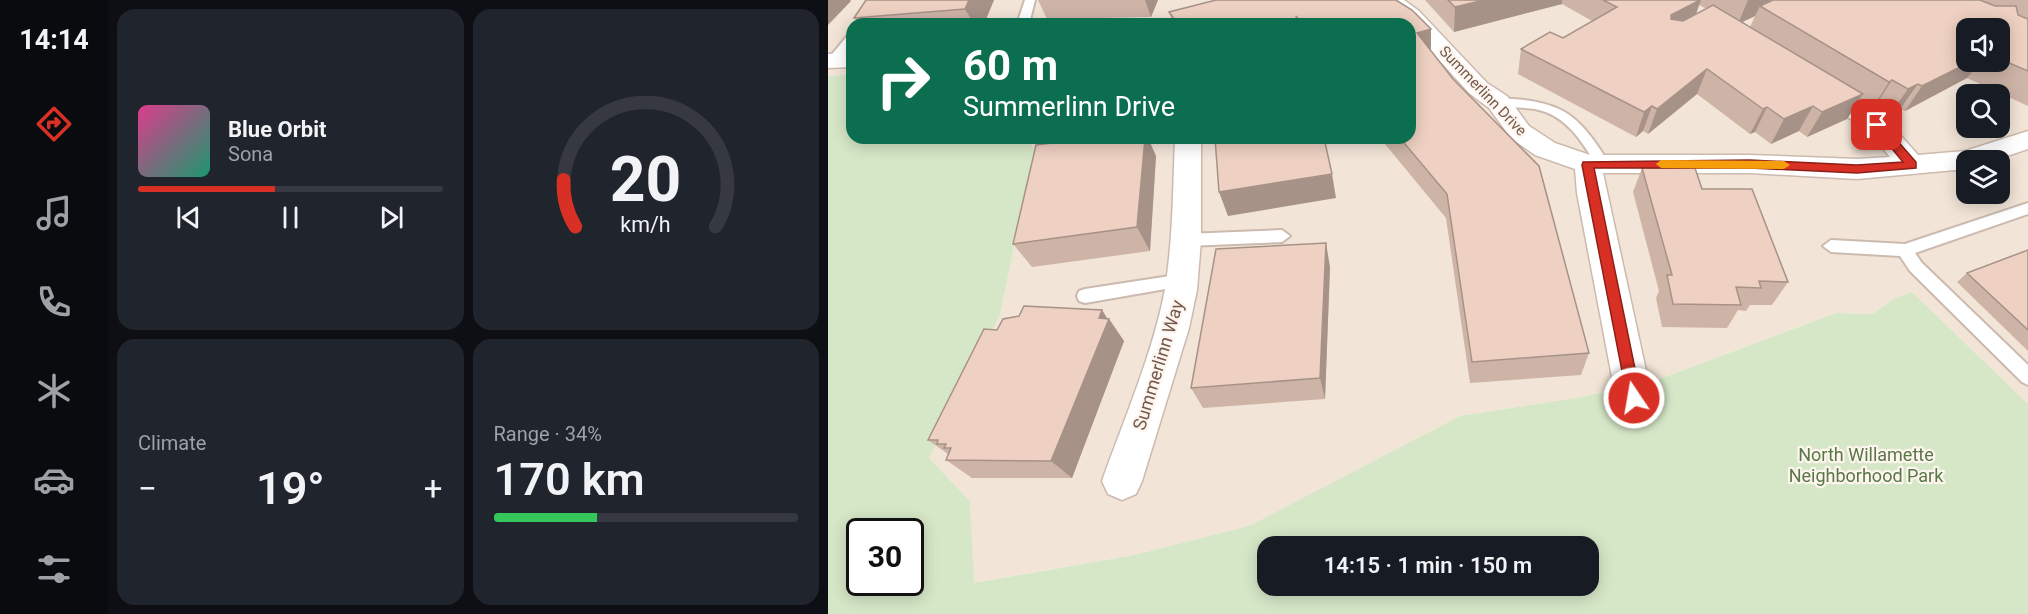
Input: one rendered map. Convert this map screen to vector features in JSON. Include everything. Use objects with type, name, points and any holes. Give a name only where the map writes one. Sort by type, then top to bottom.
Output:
[{"type":"street","name":"Summerlinn Drive","points":[[1390,0],[1413,18]]},
{"type":"street","name":"Summerlinn Drive","points":[[1416,21],[1478,88],[1498,102],[1520,132],[1545,149],[1595,165],[1750,164],[1857,169],[1967,160],[2028,140]]},
{"type":"street","points":[[1798,73],[1877,125],[1912,165]]},
{"type":"street","name":"Summerlinn Way","points":[[1122,481],[1172,328],[1183,280],[1188,144]]},
{"type":"street","points":[[1595,165],[1634,398]]},
{"type":"lane","points":[[1025,18],[1030,0]]},
{"type":"lane","points":[[838,60],[846,47]]},
{"type":"lane","points":[[1498,102],[1539,105],[1559,111],[1574,122],[1595,165]]},
{"type":"lane","points":[[1831,246],[1905,250],[2028,208]]},
{"type":"lane","points":[[1186,240],[1281,236]]},
{"type":"lane","points":[[1905,250],[1916,267],[2028,377]]},
{"type":"lane","points":[[1085,296],[1183,280]]},
{"type":"shaded area","points":[[828,0],[2028,0],[2028,404],[1912,292],[1895,298],[1873,314],[1836,313],[1649,383],[1581,397],[1460,416],[1249,526],[1134,555],[973,583],[970,501],[929,458],[1000,315],[1034,152],[1031,144],[1416,144],[1416,18],[846,18],[846,74],[828,76]]},
{"type":"green space","name":"North Willamette Neighborhood Park","points":[[846,74],[846,144],[1031,144],[1034,151],[1000,315],[929,458],[970,501],[974,583],[1134,555],[1249,526],[1460,416],[1581,397],[1649,383],[1836,313],[1873,314],[1895,298],[1912,292],[2028,404],[2028,614],[828,614],[828,76]]},
{"type":"building","points":[[866,0],[969,0],[965,9],[854,18]]},
{"type":"building","points":[[1216,0],[1396,0],[1412,10],[1431,29],[1417,33],[1453,79],[1539,166],[1589,353],[1472,362],[1447,194],[1405,144],[1416,144],[1416,18],[1298,18],[1296,16],[1296,18],[1174,18],[1169,12]]},
{"type":"building","points":[[1448,0],[1484,0],[1455,7]]},
{"type":"building","points":[[1603,0],[1700,0],[1671,15],[1671,19],[1683,21],[1713,5],[1863,94],[1822,112],[1813,106],[1784,119],[1767,107],[1763,109],[1707,69],[1657,109],[1652,106],[1644,112],[1521,49],[1550,32],[1563,38],[1617,7]]},
{"type":"building","points":[[1773,0],[1980,0],[1995,6],[2016,6],[2018,15],[2028,19],[2028,71],[2010,63],[2010,18],[1956,18],[1956,69],[1922,86],[1918,84],[1908,89],[1892,80],[1889,82],[1760,6]]},
{"type":"building","points":[[1144,144],[1137,227],[1013,244],[1036,145]]},
{"type":"building","points":[[1215,144],[1325,144],[1332,174],[1219,192]]},
{"type":"building","points":[[1642,168],[1695,168],[1702,189],[1752,189],[1788,282],[1759,281],[1761,288],[1736,287],[1741,305],[1673,304],[1667,275],[1672,275]]},
{"type":"building","points":[[1326,243],[1320,378],[1191,388],[1216,249]]},
{"type":"building","points":[[2028,250],[2028,330],[1967,273]]},
{"type":"building","points":[[1024,306],[1102,310],[1099,318],[1109,319],[1051,461],[946,460],[951,448],[944,448],[946,444],[937,444],[938,440],[928,440],[984,329],[997,330],[1003,319],[1019,316]]},
{"type":"slow traffic","points":[[1661,164],[1784,165]]},
{"type":"route","points":[[1634,398],[1587,165],[1750,164],[1857,169],[1912,165],[1877,125]]}]
